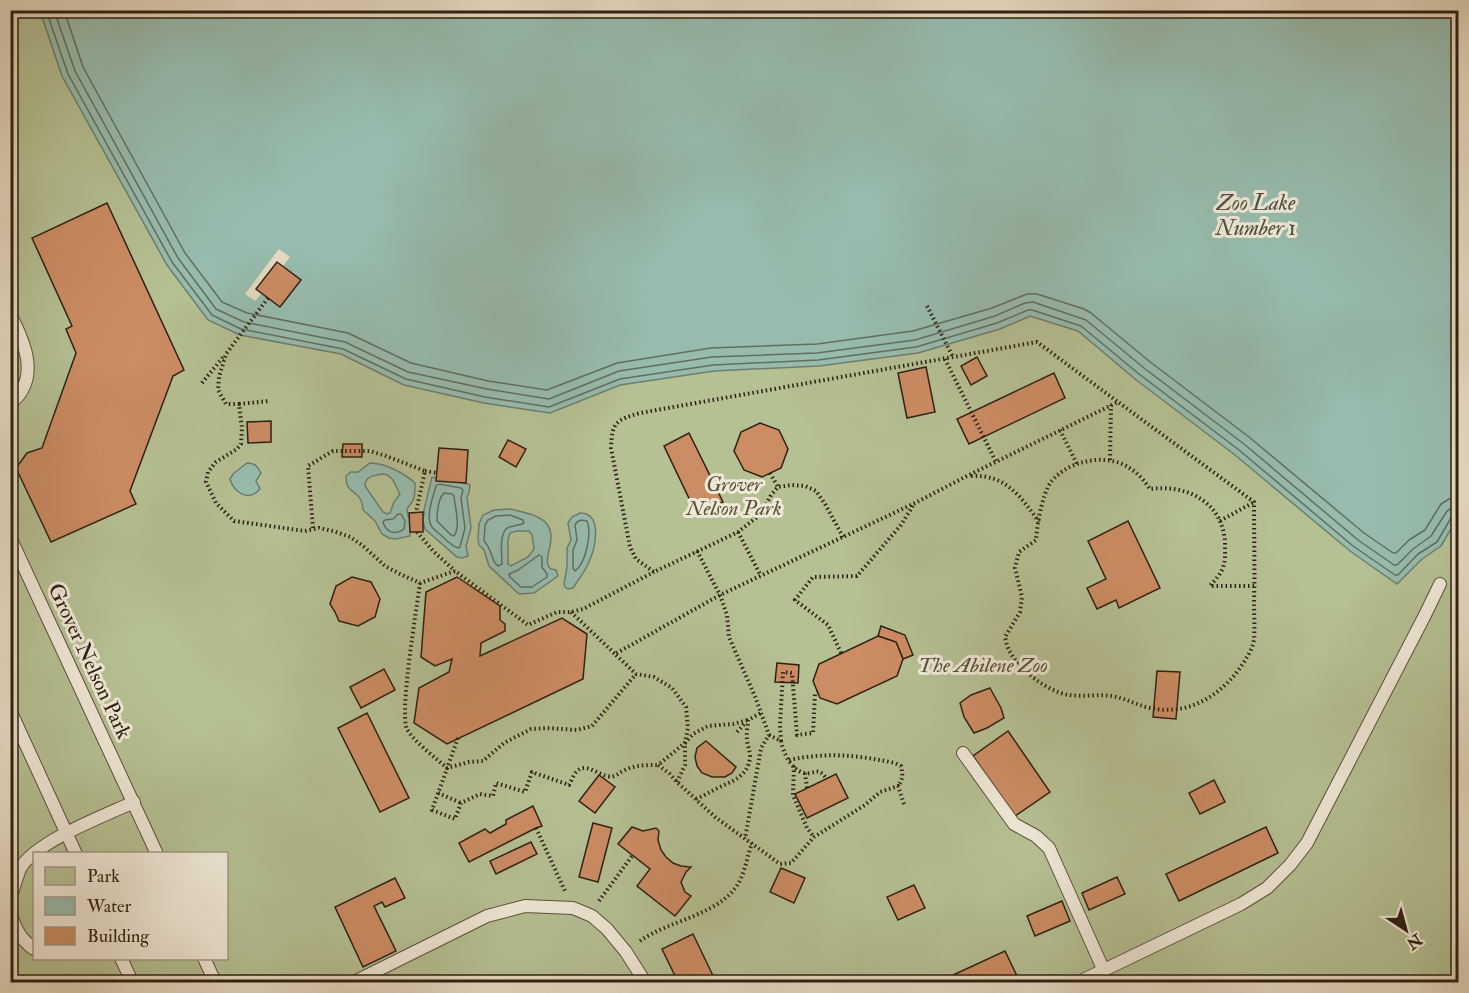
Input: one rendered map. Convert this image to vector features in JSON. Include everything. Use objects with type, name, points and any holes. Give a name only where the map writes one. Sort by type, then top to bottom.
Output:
[{"type":"lane","points":[[10,314],[26,349],[28,359],[23,391],[10,404]]},
{"type":"lane","name":"Grover Nelson Park","points":[[10,537],[156,852]]},
{"type":"lane","points":[[1079,982],[1241,904],[1267,888],[1290,865],[1307,843],[1440,584]]},
{"type":"lane","points":[[10,710],[75,852]]},
{"type":"lane","points":[[963,753],[1014,824],[1036,836],[1049,848],[1104,971]]},
{"type":"lane","points":[[36,852],[67,833],[134,802]]},
{"type":"lane","points":[[10,900],[21,868],[33,854]]},
{"type":"lane","points":[[354,982],[488,916],[525,906],[573,908],[592,916],[607,929],[626,952],[645,982]]},
{"type":"lane","points":[[10,910],[17,932],[33,948]]},
{"type":"lane","points":[[122,960],[132,982]]},
{"type":"lane","points":[[205,960],[214,982]]},
{"type":"path","points":[[202,383],[268,298]]},
{"type":"path","points":[[927,306],[953,357]]},
{"type":"path","points":[[654,572],[636,559],[630,547],[611,448],[611,433],[617,423],[640,413],[1037,342],[1254,502]]},
{"type":"path","points":[[226,354],[219,376],[218,390],[226,404],[269,402]]},
{"type":"path","points":[[945,359],[996,462]]},
{"type":"path","points":[[615,654],[720,596],[915,503],[1118,402]]},
{"type":"path","points":[[240,404],[241,444],[216,462],[208,472],[206,482],[216,503],[234,521],[305,531],[313,528],[333,531],[362,544],[385,566],[420,583],[455,571]]},
{"type":"path","points":[[1110,460],[1111,405]]},
{"type":"path","points":[[1060,430],[1077,464]]},
{"type":"path","points":[[313,528],[308,466],[333,451],[370,451],[436,473]]},
{"type":"path","points":[[1254,502],[1254,586],[1254,642],[1239,670],[1212,697],[1179,710],[1165,711],[1147,708],[1121,697],[1069,695],[1055,691],[1034,678],[1018,663],[1009,649],[1005,636],[1020,612],[1022,597],[1015,568],[1019,552],[1036,540],[1045,493],[1052,481],[1077,464],[1093,460],[1110,460],[1131,468],[1150,489],[1172,488],[1196,495],[1210,507],[1220,521],[1225,537],[1225,559],[1221,572],[1210,586],[1254,586]]},
{"type":"path","points":[[416,512],[425,471]]},
{"type":"path","points":[[770,473],[778,487]]},
{"type":"path","points":[[968,476],[984,475],[1003,483],[1022,499],[1040,522]]},
{"type":"path","points":[[417,532],[455,571],[528,625],[557,612],[583,609],[738,532],[761,514],[778,487],[805,486],[816,491],[843,537]]},
{"type":"path","points":[[1220,521],[1254,502]]},
{"type":"path","points":[[841,653],[828,625],[795,600],[813,577],[857,576],[901,525],[915,503]]},
{"type":"path","points":[[738,532],[761,576]]},
{"type":"path","points":[[697,552],[720,596],[727,615],[729,637],[769,735],[781,741]]},
{"type":"path","points":[[420,583],[405,705],[406,728],[447,768]]},
{"type":"path","points":[[571,612],[636,674],[654,677],[672,688],[686,707],[688,728],[684,744],[685,765],[677,782]]},
{"type":"path","points":[[818,692],[815,694],[813,733],[797,735],[792,673],[783,672],[781,741],[794,766],[805,773],[818,771],[826,778]]},
{"type":"path","points":[[447,768],[483,761],[504,743],[531,729],[578,730],[592,726],[636,674]]},
{"type":"path","points":[[438,794],[461,802],[480,794],[493,796],[496,783],[525,792],[532,772],[569,785],[580,769],[588,768],[608,777],[615,777],[623,770],[658,765],[693,734],[708,726],[732,724],[748,720],[761,713]]},
{"type":"path","points":[[737,732],[748,720]]},
{"type":"path","points":[[696,799],[731,783],[747,769],[750,760],[746,737],[748,720]]},
{"type":"path","points":[[745,839],[761,748],[769,735]]},
{"type":"path","points":[[458,738],[432,810],[455,819],[461,802]]},
{"type":"path","points":[[658,765],[715,817],[780,864],[790,863],[814,837],[865,805],[880,792],[898,786],[903,779],[901,766],[895,763],[843,754],[816,755],[789,760]]},
{"type":"path","points":[[794,766],[793,795],[807,828],[814,837]]},
{"type":"path","points":[[805,773],[807,788]]},
{"type":"path","points":[[898,786],[904,804]]},
{"type":"path","points":[[536,828],[573,908]]},
{"type":"path","points":[[626,952],[648,935],[677,921],[711,909],[727,897],[740,880],[752,843]]},
{"type":"path","points":[[592,916],[599,901],[632,856]]},
{"type":"green space","name":"Grover Nelson Park","points":[[10,11],[1458,11],[1458,982],[11,982]]},
{"type":"water","name":"Zoo Lake Number 1","points":[[40,11],[1458,11],[1458,517],[1441,546],[1422,559],[1397,584],[1350,551],[1235,455],[1135,379],[1078,331],[1030,316],[1000,329],[918,353],[819,366],[714,371],[620,385],[550,413],[484,403],[404,385],[341,354],[240,335],[208,320],[167,265],[62,76]]},
{"type":"water","points":[[247,463],[255,465],[261,473],[256,481],[260,489],[251,495],[238,492],[230,479]]},
{"type":"water","points":[[370,463],[376,463],[394,469],[415,483],[414,498],[407,510],[410,517],[424,515],[432,477],[470,485],[467,497],[471,528],[466,546],[468,556],[457,557],[425,529],[423,521],[411,522],[410,536],[396,539],[382,534],[375,521],[363,510],[360,498],[346,482],[346,476],[351,472],[358,472]],"holes":[[[387,475],[392,479],[400,494],[390,513],[387,514],[383,512],[365,486],[371,477]]]},
{"type":"water","points":[[511,509],[530,514],[543,520],[549,528],[551,540],[547,561],[550,569],[556,570],[558,576],[534,593],[519,594],[489,566],[484,550],[479,545],[479,524],[483,515],[494,510]],"holes":[[[529,531],[532,535],[534,549],[528,557],[511,566],[508,564],[510,533]]]},
{"type":"water","points":[[580,513],[592,519],[595,525],[595,542],[585,570],[573,588],[568,589],[564,584],[567,548],[571,540],[568,523],[572,517]]},
{"type":"pier","points":[[279,249],[290,257],[283,266],[277,262],[262,293],[255,301],[245,294]]},
{"type":"building","points":[[107,203],[184,370],[173,376],[130,491],[136,504],[51,542],[16,468],[27,453],[42,448],[76,353],[66,329],[72,326],[32,238]]},
{"type":"building","points":[[277,262],[301,280],[280,307],[256,289]]},
{"type":"building","points":[[977,357],[987,376],[971,385],[961,366]]},
{"type":"building","points":[[926,367],[935,412],[907,418],[898,373]]},
{"type":"building","points":[[1054,373],[1065,398],[969,444],[957,419]]},
{"type":"building","points":[[271,421],[271,442],[248,443],[247,422]]},
{"type":"building","points":[[760,423],[779,430],[788,449],[781,468],[762,477],[744,470],[734,451],[741,432]]},
{"type":"building","points":[[689,433],[723,502],[697,515],[664,446]]},
{"type":"building","points":[[508,440],[526,449],[516,467],[499,457]]},
{"type":"building","points":[[343,444],[362,444],[362,457],[342,457]]},
{"type":"building","points":[[439,448],[468,450],[466,483],[436,481]]},
{"type":"building","points":[[423,512],[423,532],[410,532],[409,513]]},
{"type":"building","points":[[1128,521],[1160,588],[1119,608],[1116,600],[1097,609],[1087,588],[1106,579],[1088,541]]},
{"type":"building","points":[[352,577],[371,582],[380,599],[375,617],[358,626],[339,621],[330,604],[336,586]]},
{"type":"building","points":[[457,577],[500,606],[500,620],[505,624],[505,631],[481,643],[480,656],[562,618],[587,634],[583,679],[447,744],[414,723],[419,688],[449,672],[452,659],[435,666],[421,657],[426,592]]},
{"type":"building","points":[[881,626],[905,635],[913,655],[903,659],[896,642],[878,636]]},
{"type":"building","points":[[878,636],[896,642],[903,659],[897,676],[837,704],[820,698],[813,681],[819,664]]},
{"type":"building","points":[[777,663],[799,665],[798,683],[775,682]]},
{"type":"building","points":[[384,669],[395,690],[361,708],[350,687]]},
{"type":"building","points":[[1157,671],[1180,672],[1176,719],[1153,717]]},
{"type":"building","points":[[990,688],[1004,718],[974,733],[964,717],[960,703],[971,695]]},
{"type":"building","points":[[367,713],[409,798],[380,812],[338,728]]},
{"type":"building","points":[[1008,731],[1050,792],[1015,816],[973,756]]},
{"type":"building","points":[[706,741],[736,767],[732,773],[725,777],[712,777],[702,773],[695,757],[697,748]]},
{"type":"building","points":[[836,774],[848,798],[807,818],[795,794]]},
{"type":"building","points":[[599,775],[615,787],[595,813],[579,801]]},
{"type":"building","points":[[1214,780],[1225,802],[1200,814],[1189,793]]},
{"type":"building","points":[[533,806],[542,826],[469,862],[459,843],[485,829],[490,833],[506,824],[506,820]]},
{"type":"building","points":[[593,823],[612,828],[598,882],[579,877]]},
{"type":"building","points":[[632,827],[643,831],[656,828],[659,831],[658,840],[661,850],[666,857],[673,863],[691,867],[681,882],[685,892],[691,896],[675,916],[637,886],[650,869],[618,844]]},
{"type":"building","points":[[1266,827],[1278,853],[1179,901],[1166,874]]},
{"type":"building","points":[[531,842],[537,854],[496,874],[490,861]]},
{"type":"building","points":[[781,868],[805,878],[794,903],[770,892]]},
{"type":"building","points":[[1117,877],[1125,894],[1089,910],[1082,893]]},
{"type":"building","points":[[395,878],[405,898],[385,907],[382,902],[374,906],[396,951],[363,967],[335,907]]},
{"type":"building","points":[[914,885],[925,908],[898,920],[887,897]]},
{"type":"building","points":[[1062,901],[1070,921],[1035,936],[1027,916]]},
{"type":"building","points":[[693,934],[716,982],[678,982],[662,949]]},
{"type":"building","points":[[1005,951],[1019,980],[1014,982],[938,982]]},
{"type":"park label","name":"The Abilene Zoo","points":[[983,665]]}]
